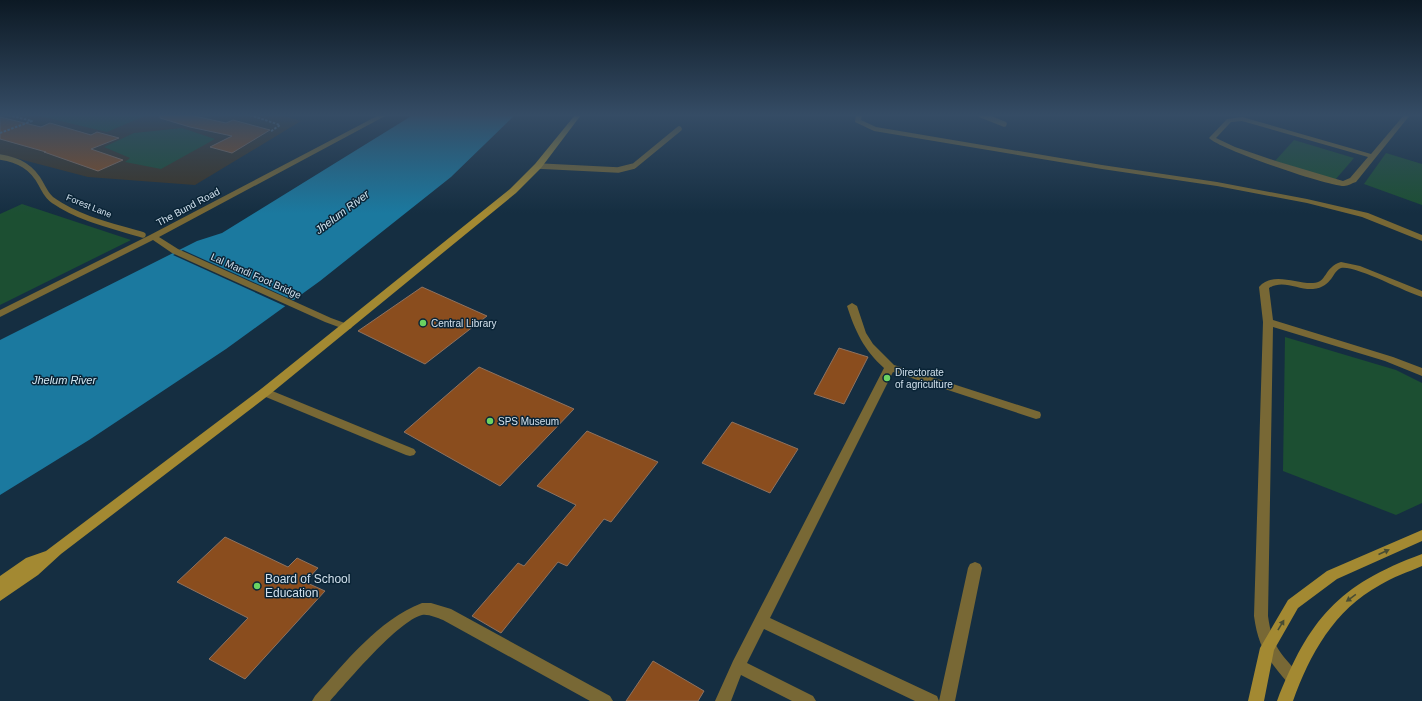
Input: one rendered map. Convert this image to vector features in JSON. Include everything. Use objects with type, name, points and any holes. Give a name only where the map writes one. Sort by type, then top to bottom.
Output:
[{"type":"main road","points":[[0,595],[33,572],[56,550],[265,392],[346,327],[513,191],[538,166],[552,148]]},
{"type":"main road","points":[[1256,701],[1267,648],[1293,604],[1332,575],[1422,535]]},
{"type":"main road","points":[[0,584],[31,562],[56,550]]},
{"type":"main road","points":[[1285,701],[1293,678],[1314,637],[1339,606],[1370,583],[1422,560]]},
{"type":"street","name":"The Bund Road","points":[[0,314],[153,237],[322,148]]},
{"type":"street","points":[[984,148],[1086,165],[1217,184],[1307,201],[1366,216],[1422,238]]},
{"type":"street","points":[[1231,148],[1325,179],[1344,183],[1353,180],[1379,148]]},
{"type":"street","points":[[1343,148],[1372,156]]},
{"type":"street","name":"Lal Mandi Foot Bridge","points":[[153,237],[175,251],[346,327]]},
{"type":"street","points":[[1293,678],[1267,648],[1262,631],[1260,594],[1268,322],[1264,287],[1268,283],[1283,282],[1316,286],[1328,280],[1333,269],[1341,265],[1357,268],[1422,294]]},
{"type":"street","points":[[852,306],[861,335],[873,354],[890,367],[1036,415]]},
{"type":"street","points":[[1268,322],[1389,360],[1422,372]]},
{"type":"street","points":[[723,701],[738,666],[890,367]]},
{"type":"street","points":[[265,392],[410,452]]},
{"type":"street","points":[[947,701],[975,568]]},
{"type":"street","points":[[320,701],[392,627],[409,615],[422,610],[446,614],[605,701]]},
{"type":"street","points":[[761,621],[932,701]]},
{"type":"street","points":[[738,666],[808,701]]},
{"type":"lane","points":[[538,166],[618,170],[629,168],[655,148]]},
{"type":"lane","name":"Forest Lane","points":[[0,157],[17,159],[33,169],[45,192],[52,201],[109,224],[143,234]]},
{"type":"shaded area","points":[[0,148],[257,148],[195,185],[88,177],[0,154]]},
{"type":"green space","points":[[106,148],[199,148],[161,169],[125,162],[130,158]]},
{"type":"green space","points":[[1287,148],[1320,148],[1354,158],[1335,180],[1275,161]]},
{"type":"green space","points":[[1386,153],[1422,164],[1422,205],[1364,184]]},
{"type":"green space","points":[[22,204],[131,240],[0,305],[0,214]]},
{"type":"green space","points":[[1285,337],[1396,370],[1422,383],[1422,503],[1396,515],[1283,471]]},
{"type":"water","name":"Jhelum River","points":[[360,148],[481,148],[451,177],[320,281],[226,349],[89,440],[0,495],[0,340],[197,241],[222,233]]},
{"type":"pier","points":[[183,250],[295,301],[287,307],[173,255]]},
{"type":"building","points":[[31,148],[94,148],[91,149],[123,160],[98,171],[44,152],[46,152]]},
{"type":"building","points":[[213,148],[241,148],[232,153]]},
{"type":"building","name":"Central Library","points":[[422,287],[487,316],[425,364],[358,331]]},
{"type":"building","points":[[839,348],[868,357],[844,404],[814,394]]},
{"type":"building","name":"SPS Museum","points":[[479,367],[574,409],[500,486],[404,432]]},
{"type":"building","points":[[732,422],[798,449],[770,493],[702,463]]},
{"type":"building","points":[[587,431],[658,462],[611,522],[604,519],[567,566],[558,562],[501,633],[472,616],[518,563],[524,566],[576,505],[537,486]]},
{"type":"building","points":[[225,537],[288,567],[297,558],[318,568],[305,582],[325,591],[245,679],[209,659],[248,618],[177,582]]},
{"type":"building","points":[[653,661],[704,691],[698,701],[626,701]]},
{"type":"place","name":"Central Library","points":[[423,323]]},
{"type":"place","name":"Directorate of agriculture","points":[[887,378]]},
{"type":"place","name":"SPS Museum","points":[[490,421]]},
{"type":"place","name":"Board of School Education","points":[[257,586]]}]
